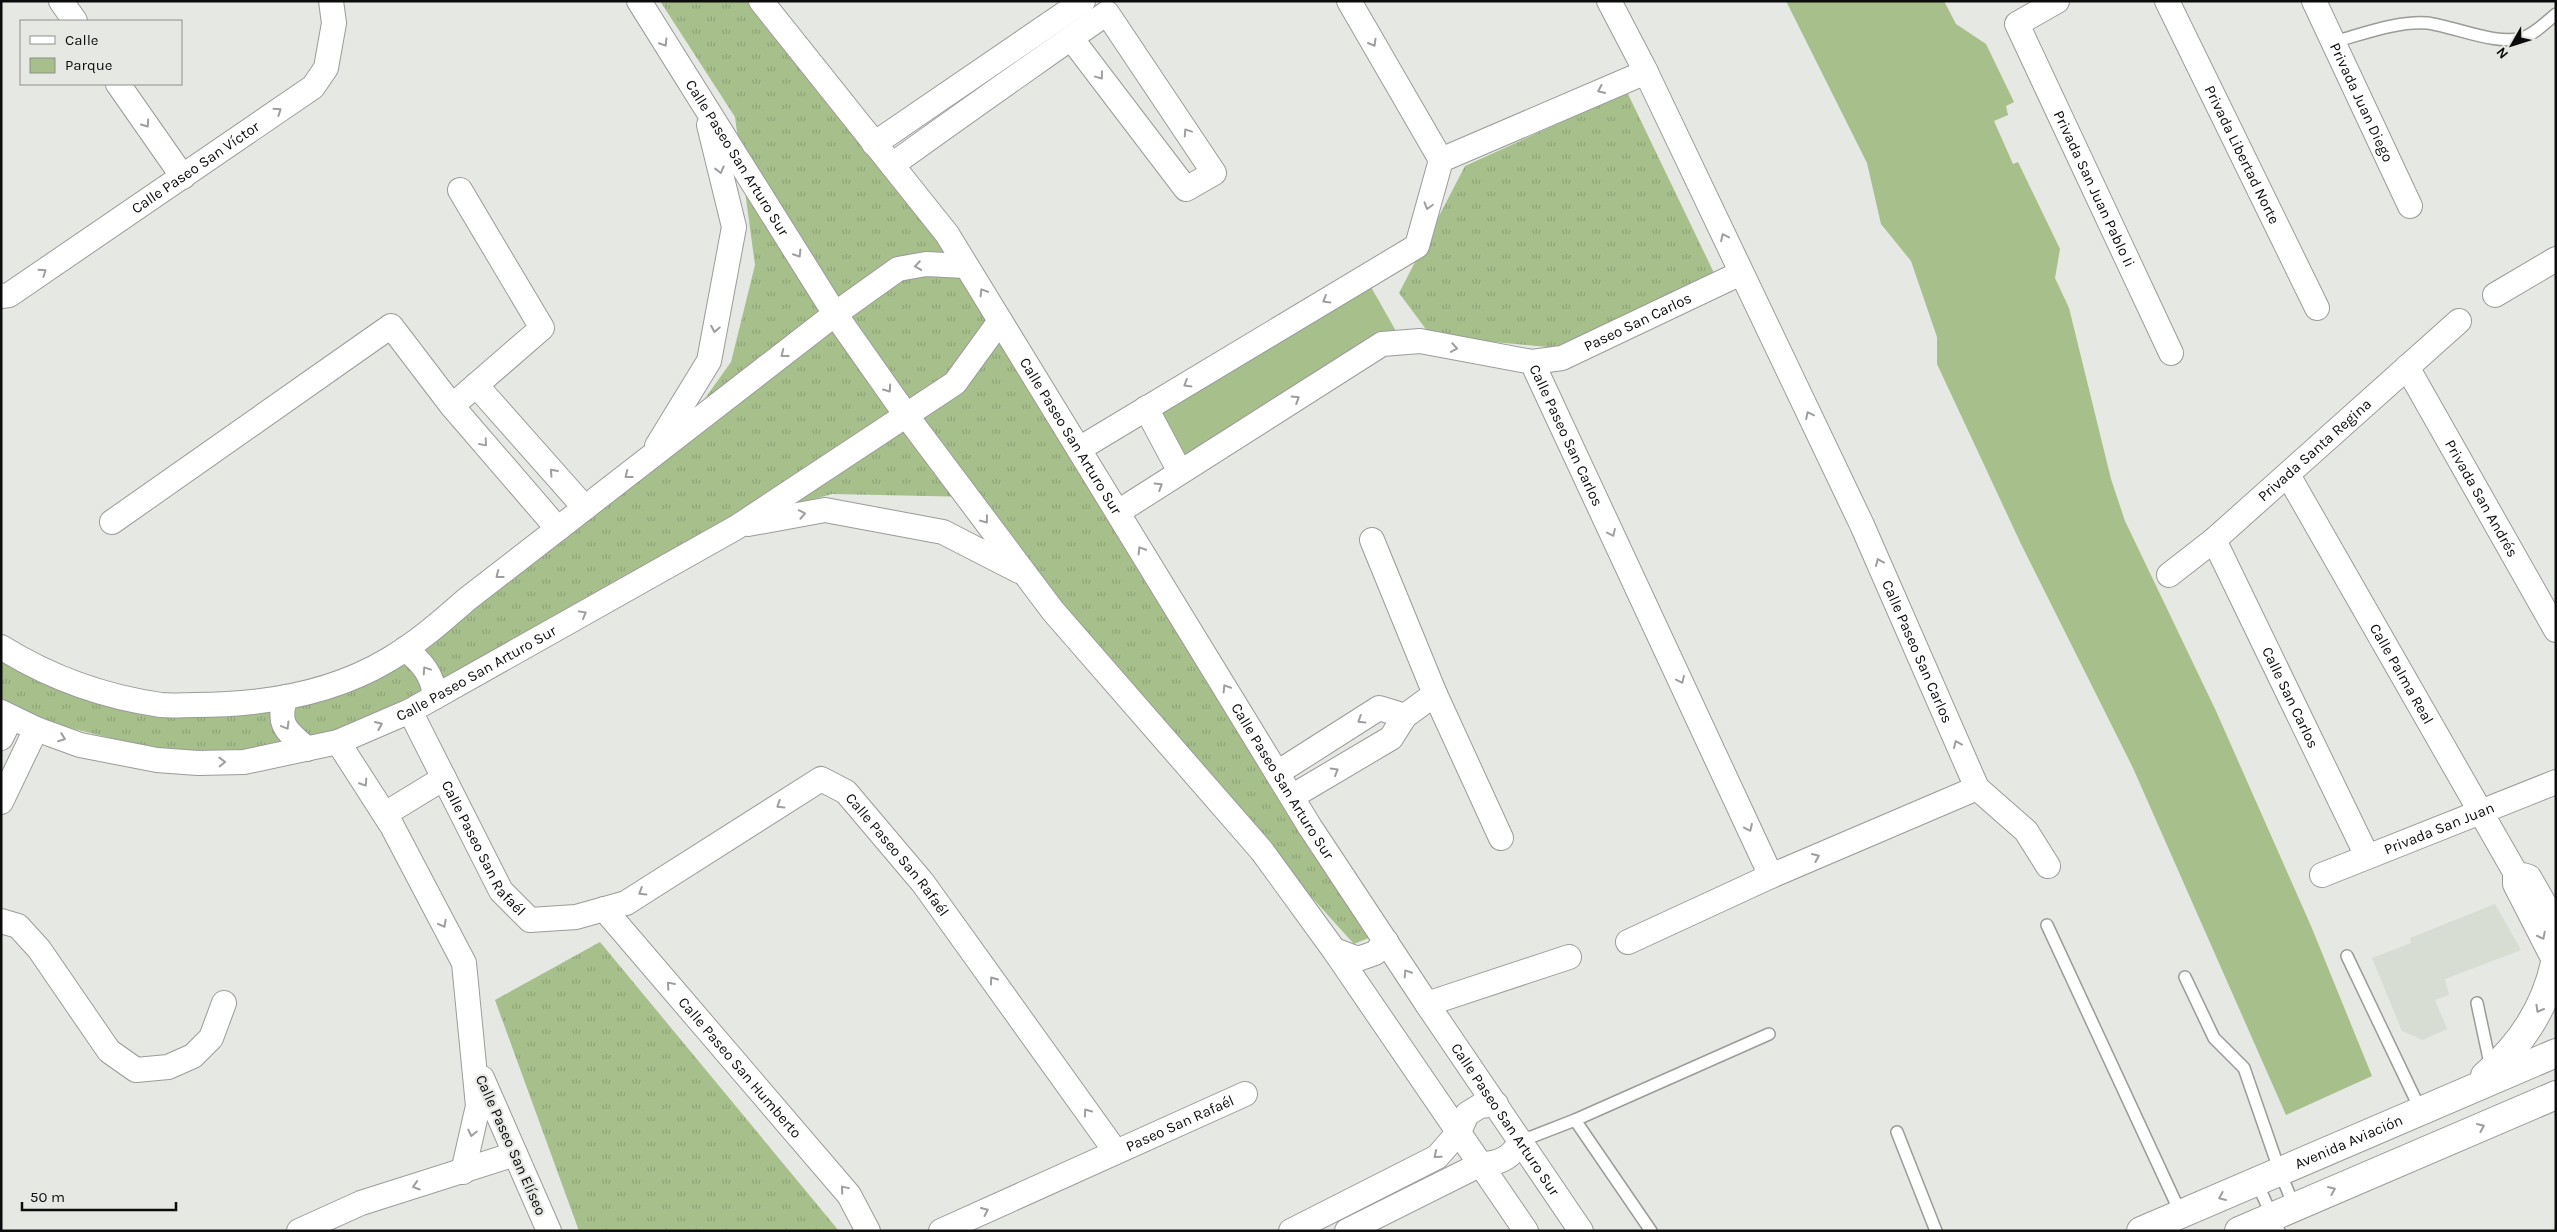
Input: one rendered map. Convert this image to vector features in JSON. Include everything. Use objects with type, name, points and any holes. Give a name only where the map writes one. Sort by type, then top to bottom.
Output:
[{"type":"main road","points":[[2493,1075],[2542,1005],[2555,963]]},
{"type":"main road","name":"Avenida Aviación","points":[[2141,1231],[2465,1092],[2493,1075],[2556,1053]]},
{"type":"main road","points":[[2239,1231],[2281,1218],[2556,1095]]},
{"type":"street","points":[[61,1],[74,20]]},
{"type":"street","name":"Calle Paseo San Víctor","points":[[1,296],[9,295],[313,87],[326,68],[334,23],[332,1]]},
{"type":"street","name":"Calle Paseo San Arturo Sur","points":[[639,1],[836,314],[906,415],[1052,611],[1262,851],[1334,950],[1526,1231]]},
{"type":"street","name":"Calle Paseo San Arturo Sur","points":[[762,1],[947,234],[1277,773],[1293,796],[1310,827],[1581,1231]]},
{"type":"street","points":[[874,144],[1083,1]]},
{"type":"street","points":[[1079,449],[1417,246],[1441,160],[1349,1]]},
{"type":"street","name":"Calle Paseo San Carlos","points":[[1609,1],[1646,72],[1862,525],[1977,788],[2026,831],[2048,866]]},
{"type":"street","name":"Privada San Juan Pablo Ii","points":[[2057,1],[2017,24],[2171,353]]},
{"type":"street","name":"Privada Libertad Norte","points":[[2167,1],[2317,308]]},
{"type":"street","name":"Privada Juan Diego","points":[[2314,1],[2410,206]]},
{"type":"street","points":[[892,165],[1071,38],[1107,13],[1214,173],[1186,190],[1071,38]]},
{"type":"street","points":[[1441,160],[1646,72]]},
{"type":"street","points":[[119,85],[183,177]]},
{"type":"street","points":[[649,458],[709,361],[734,227],[704,106]]},
{"type":"street","points":[[452,406],[542,328],[460,190]]},
{"type":"street","points":[[2495,294],[2556,259]]},
{"type":"street","points":[[1,648],[61,678],[106,693],[162,705],[230,705],[286,697],[335,684],[387,661],[430,631],[466,600],[649,458],[836,314],[898,269],[926,264],[966,266]]},
{"type":"street","name":"Paseo San Carlos","points":[[1532,362],[1562,358],[1741,273]]},
{"type":"street","name":"Calle Paseo San Arturo Sur","points":[[5,723],[36,729],[80,745],[156,760],[190,762],[244,762],[338,742],[410,712],[737,526],[955,383],[1000,321]]},
{"type":"street","name":"Privada Santa Regina","points":[[2169,575],[2214,540],[2459,321]]},
{"type":"street","points":[[112,522],[391,326],[452,406],[558,529]]},
{"type":"street","name":"Calle Paseo San Carlos","points":[[1118,512],[1382,344],[1420,341],[1532,362],[1772,876]]},
{"type":"street","name":"Privada San Andrés","points":[[2407,367],[2556,630]]},
{"type":"street","points":[[476,385],[585,508]]},
{"type":"street","points":[[1146,408],[1180,472]]},
{"type":"street","name":"Calle Palma Real","points":[[2288,475],[2515,872],[2515,884],[2555,963]]},
{"type":"street","points":[[737,526],[825,510],[943,532],[1024,573]]},
{"type":"street","points":[[1372,540],[1435,694],[1501,838]]},
{"type":"street","name":"Calle San Carlos","points":[[2214,540],[2367,856]]},
{"type":"street","points":[[405,649],[417,658],[427,670],[433,682],[435,697]]},
{"type":"street","points":[[1293,796],[1391,738],[1405,716],[1435,694]]},
{"type":"street","points":[[286,697],[281,720],[284,728],[306,749]]},
{"type":"street","points":[[1277,773],[1379,708],[1405,716]]},
{"type":"street","name":"Calle Paseo San Rafaél","points":[[410,712],[502,890],[530,920],[576,917],[626,903],[821,779],[846,792],[923,883],[1116,1152]]},
{"type":"street","points":[[1,802],[36,729]]},
{"type":"street","points":[[338,742],[385,814],[464,963],[478,1106],[463,1172]]},
{"type":"street","points":[[385,814],[444,778]]},
{"type":"street","name":"Privada San Juan","points":[[2322,876],[2367,856],[2482,813],[2556,782]]},
{"type":"street","points":[[1628,942],[1772,876],[1977,788]]},
{"type":"street","name":"Calle Palma Real","points":[[2515,872],[2529,877],[2556,924]]},
{"type":"street","name":"Calle Paseo San Humberto","points":[[604,909],[849,1195],[868,1231]]},
{"type":"street","points":[[1,921],[18,926],[39,949],[109,1051],[136,1070],[168,1067],[193,1056],[212,1038],[224,1003]]},
{"type":"street","points":[[1334,950],[1358,959],[1375,953],[1386,941]]},
{"type":"street","points":[[1427,1004],[1569,957]]},
{"type":"street","name":"Calle Paseo San Elíseo","points":[[474,1058],[549,1231]]},
{"type":"street","name":"Paseo San Rafaél","points":[[1116,1152],[1245,1094]]},
{"type":"street","points":[[1291,1231],[1437,1157],[1459,1132],[1466,1114],[1480,1106],[1496,1104]]},
{"type":"street","points":[[1347,1231],[1379,1224],[1481,1164],[1494,1164],[1504,1160],[1515,1151],[1521,1141]]},
{"type":"street","points":[[941,1231],[1116,1152]]},
{"type":"street","points":[[300,1231],[361,1203],[515,1154]]},
{"type":"street","points":[[1362,1196],[1379,1224]]},
{"type":"lane","points":[[2333,42],[2394,26],[2427,23],[2494,38],[2521,39],[2538,30],[2556,14]]},
{"type":"lane","points":[[2047,925],[2181,1214]]},
{"type":"lane","points":[[2347,956],[2421,1111]]},
{"type":"lane","points":[[2185,977],[2214,1038],[2244,1068],[2268,1176],[2281,1218]]},
{"type":"lane","points":[[2477,1003],[2493,1075]]},
{"type":"lane","points":[[1521,1141],[1575,1120],[1769,1034]]},
{"type":"lane","points":[[1575,1120],[1651,1231]]},
{"type":"lane","points":[[1897,1132],[1936,1231]]},
{"type":"lane","points":[[2268,1176],[2281,1218]]},
{"type":"shaded area","points":[[2495,904],[2521,950],[2445,979],[2449,995],[2435,1000],[2447,1029],[2423,1040],[2402,1031],[2372,958],[2411,943],[2410,938]]},
{"type":"green space","points":[[660,1],[755,1],[888,171],[960,274],[1376,935],[1354,944],[1159,725],[1065,612],[974,497],[832,494],[728,524],[361,726],[199,760],[22,716],[1,702],[1,655],[73,692],[293,705],[400,658],[664,456],[731,362],[755,265],[735,117]]},
{"type":"green space","points":[[1786,1],[1944,1],[1956,24],[1986,44],[2014,102],[2006,106],[2008,115],[1994,121],[2013,164],[2018,162],[2060,249],[2055,278],[2069,308],[2111,479],[2125,521],[2216,711],[2311,926],[2372,1076],[2286,1115],[2133,768],[2021,544],[1937,364],[1937,337],[1911,261],[1881,224],[1867,163]]},
{"type":"green space","points":[[1627,92],[1714,273],[1569,349],[1431,336],[1399,293],[1465,166]]},
{"type":"green space","points":[[1371,287],[1401,340],[1181,467],[1150,411]]},
{"type":"green space","points":[[600,942],[839,1231],[579,1231],[495,1000]]}]
